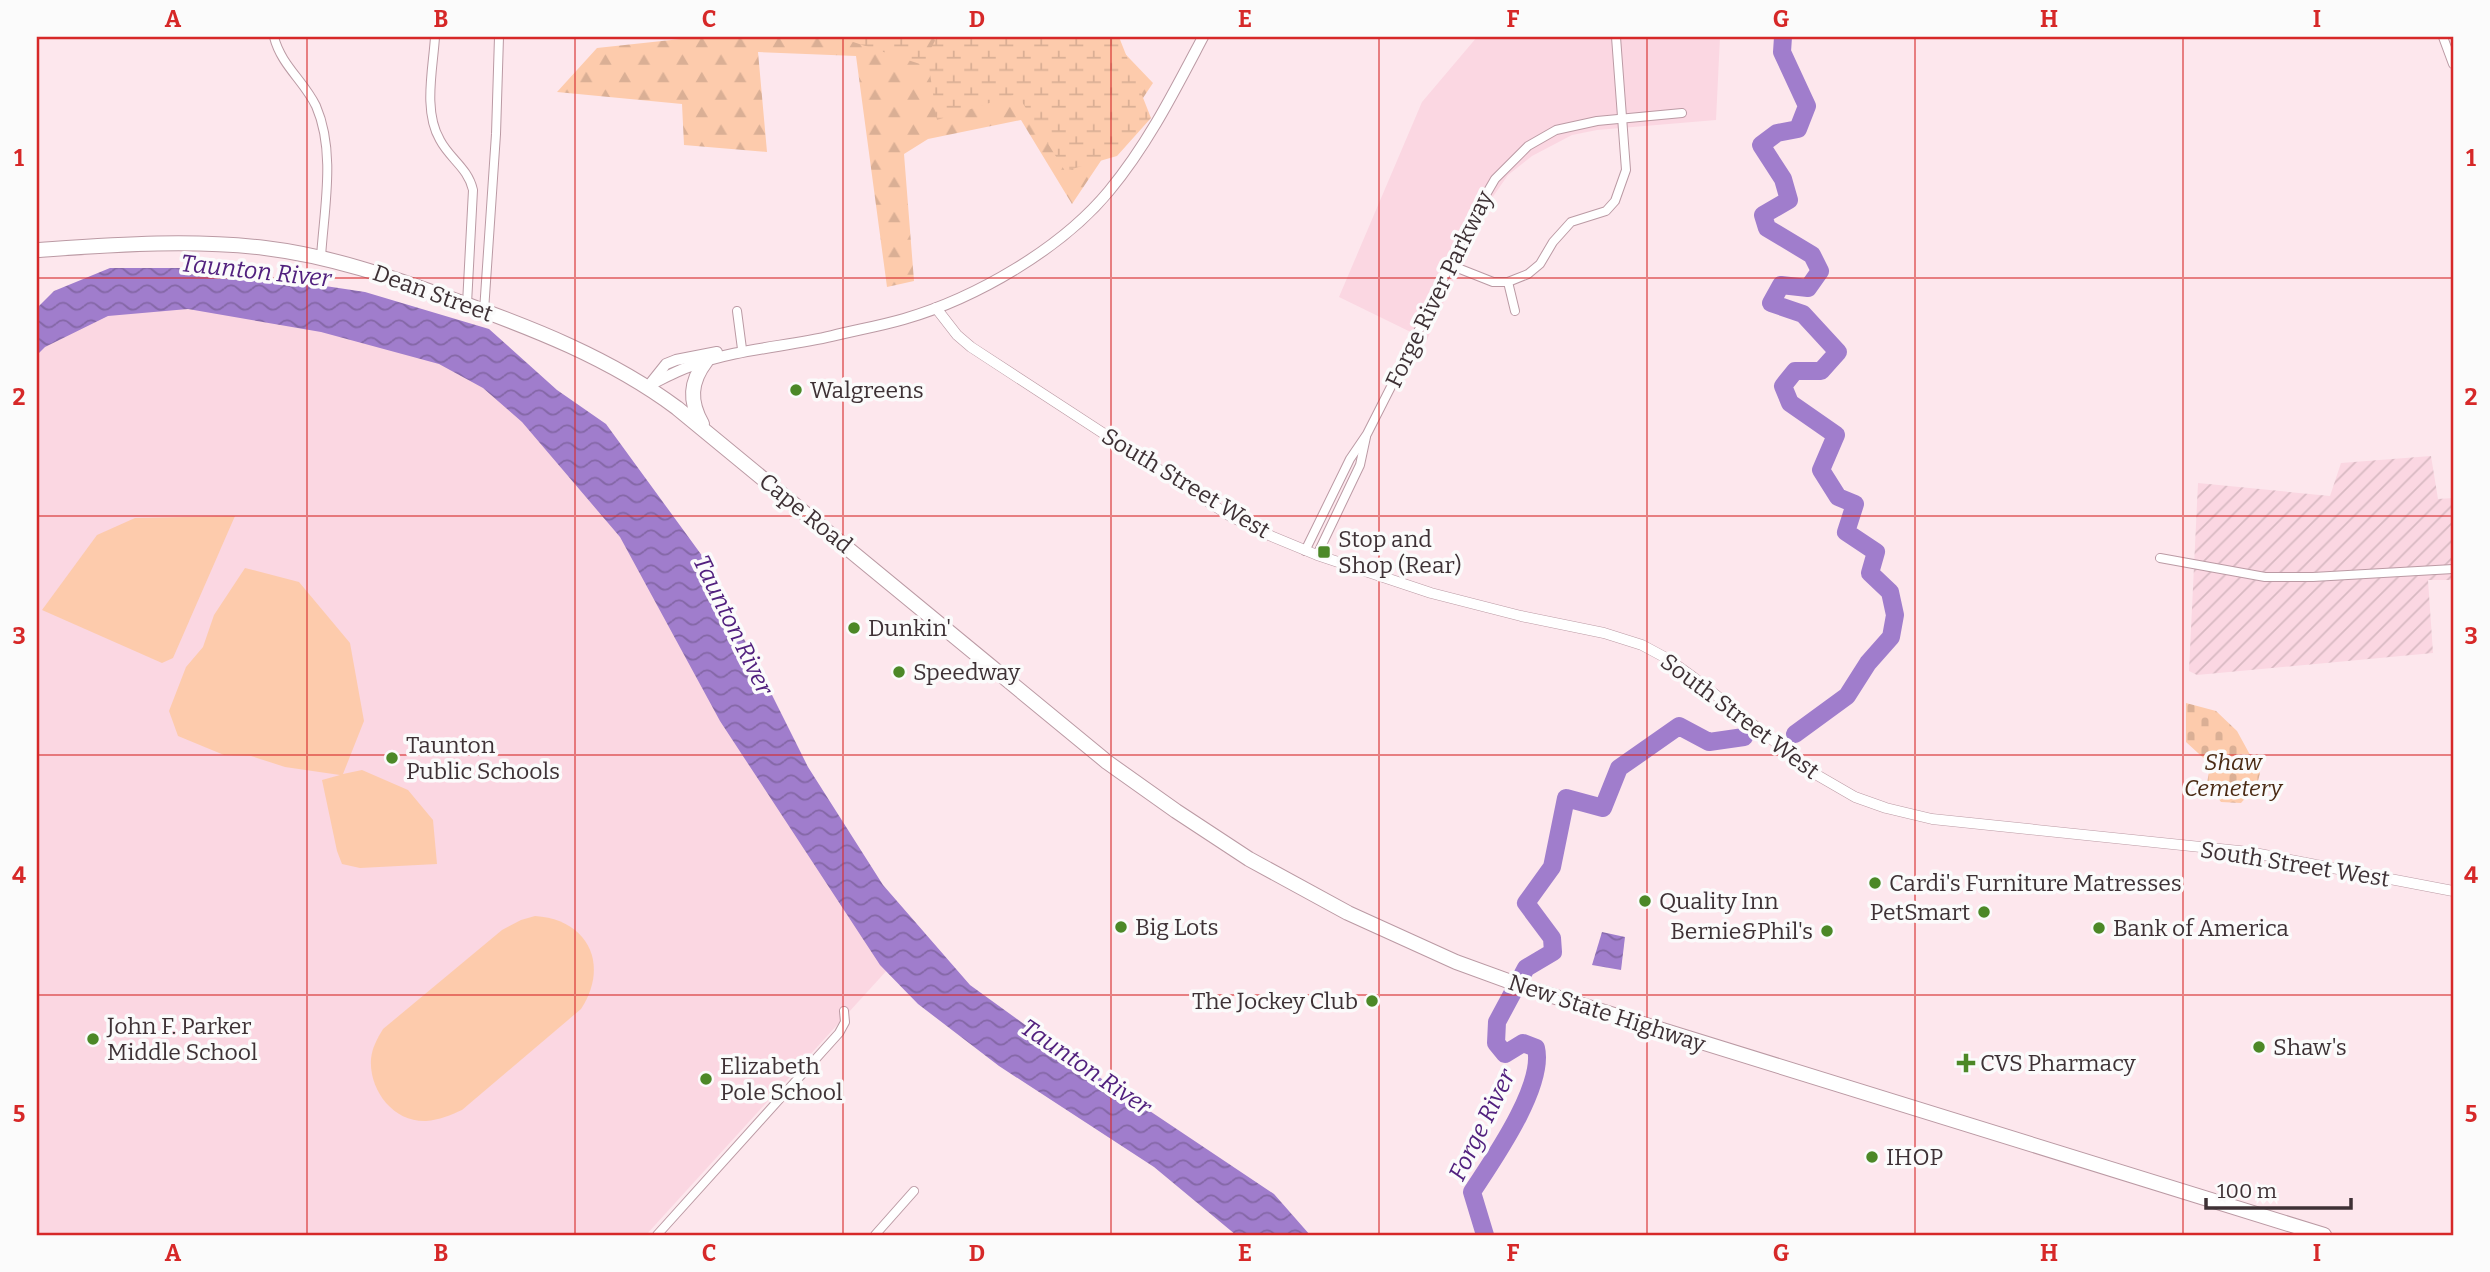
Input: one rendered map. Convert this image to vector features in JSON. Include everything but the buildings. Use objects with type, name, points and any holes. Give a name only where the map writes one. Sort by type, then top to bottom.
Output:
[{"type":"highway","name":"Dean Street","points":[[37,250],[202,243],[264,248],[321,257],[373,271],[467,304],[567,344],[648,386]]},
{"type":"highway","points":[[706,361],[695,378],[692,399],[697,415],[712,436]]},
{"type":"highway","name":"Cape Road","points":[[648,386],[962,642]]},
{"type":"highway","name":"New State Highway","points":[[962,642],[1107,762],[1241,854],[1373,925],[1456,962],[1530,989],[2324,1235]]},
{"type":"main road","points":[[648,386],[706,361],[903,320],[936,308],[994,280],[1032,257],[1069,231],[1097,205],[1126,170],[1156,125],[1203,37]]},
{"type":"main road","points":[[648,386],[666,364],[676,360],[742,349],[786,346]]},
{"type":"street","points":[[274,37],[284,62],[312,99],[323,129],[327,170],[321,257]]},
{"type":"street","points":[[435,37],[433,122],[440,142],[467,173],[473,190],[467,304]]},
{"type":"street","points":[[484,311],[496,134],[499,37]]},
{"type":"street","points":[[1450,265],[1493,282],[1508,282],[1528,274],[1540,264],[1553,242],[1571,222],[1606,211],[1615,201],[1626,170],[1616,37]]},
{"type":"street","points":[[2442,37],[2453,64]]},
{"type":"street","name":"Forge River Parkway","points":[[1305,551],[1350,459],[1367,434],[1491,184],[1528,146],[1556,130],[1597,121],[1682,113]]},
{"type":"street","points":[[1508,282],[1515,311]]},
{"type":"street","name":"South Street West","points":[[936,308],[957,335],[971,346],[1199,497],[1243,523],[1305,551],[1464,603],[1596,631],[1642,645],[1684,670],[1817,775],[1855,797],[1886,808],[1932,818],[2249,852],[2453,891]]},
{"type":"street","points":[[737,311],[742,349]]},
{"type":"street","name":"Forge River Parkway","points":[[1317,555],[1360,465],[1367,434]]},
{"type":"street","points":[[2160,558],[2265,577],[2453,569]]},
{"type":"street","points":[[657,1235],[839,1033],[845,1022],[844,1011]]},
{"type":"street","points":[[875,1235],[914,1191]]},
{"type":"shaded area","points":[[1477,37],[1720,37],[1716,120],[1597,130],[1572,135],[1532,156],[1508,175],[1485,208],[1427,340],[1339,297],[1422,102]]},
{"type":"shaded area","name":"Taunton Public Schools","points":[[192,303],[295,321],[440,358],[510,405],[625,535],[889,968],[646,1235],[37,1235],[37,348],[103,314]]},
{"type":"shaded area","points":[[2431,456],[2438,499],[2453,498],[2453,580],[2428,580],[2433,653],[2197,675],[2189,671],[2198,483],[2330,496],[2341,463]]},
{"type":"green space","points":[[699,37],[1109,37],[1153,83],[1072,204],[1021,120],[928,139],[904,154],[914,281],[887,287],[856,56],[758,52],[767,152],[684,145],[682,104],[557,92],[597,48]]},
{"type":"green space","points":[[838,37],[901,37],[929,52],[937,37],[1119,37],[1151,118],[1117,156],[1065,171],[1017,94],[937,120],[929,67]]},
{"type":"green space","points":[[235,516],[173,658],[162,663],[42,610],[97,535],[135,518]]},
{"type":"green space","points":[[245,568],[299,582],[350,643],[364,721],[343,774],[362,770],[408,790],[433,820],[437,864],[360,868],[342,864],[322,780],[340,775],[285,767],[251,756],[224,755],[178,736],[169,711],[186,667],[203,647],[214,615]]},
{"type":"green space","name":"Shaw Cemetery","points":[[2186,703],[2216,711],[2237,731],[2260,773],[2257,785],[2241,803],[2221,802],[2207,784],[2210,764],[2186,742]]},
{"type":"green space","points":[[535,916],[553,919],[569,926],[589,947],[594,976],[590,992],[581,1009],[462,1110],[426,1121],[414,1120],[394,1110],[379,1093],[371,1071],[372,1051],[383,1029],[502,930]]},
{"type":"water","name":"Taunton River","points":[[110,268],[207,268],[365,292],[489,329],[557,390],[606,424],[703,557],[808,767],[883,885],[970,985],[1075,1061],[1274,1194],[1310,1235],[1236,1235],[1154,1167],[999,1066],[918,1004],[880,965],[720,721],[620,537],[522,422],[483,388],[439,364],[321,332],[188,309],[108,316],[45,347],[37,355],[37,308],[54,291]]},
{"type":"water","points":[[1602,932],[1625,937],[1621,970],[1592,965]]},
{"type":"waterway","name":"Forge River","points":[[1783,37],[1782,52],[1807,106],[1798,129],[1777,133],[1761,145],[1783,179],[1789,200],[1763,215],[1767,228],[1812,255],[1820,271],[1808,288],[1781,285],[1771,303],[1803,314],[1838,352],[1821,371],[1795,371],[1783,386],[1790,403],[1836,435],[1821,470],[1838,497],[1855,504],[1846,532],[1876,552],[1870,573],[1890,592],[1895,615],[1891,637],[1868,663],[1847,696],[1795,734]]},
{"type":"waterway","name":"Forge River","points":[[1485,1235],[1472,1192],[1515,1122],[1533,1082],[1537,1064],[1536,1048],[1523,1043],[1505,1054],[1496,1043],[1497,1022],[1526,968],[1553,952],[1552,938],[1526,903],[1552,867],[1566,798],[1603,808],[1619,768],[1679,726],[1709,742],[1744,737]]},
{"type":"place","name":"Walgreens","points":[[796,390]]},
{"type":"place","name":"Stop and Shop (Rear)","points":[[1324,552]]},
{"type":"place","name":"Dunkin'","points":[[854,628]]},
{"type":"place","name":"Speedway","points":[[899,672]]},
{"type":"place","name":"Taunton Public Schools","points":[[392,758]]},
{"type":"place","name":"Cardi's Furniture Matresses","points":[[1875,883]]},
{"type":"place","name":"Quality Inn","points":[[1645,901]]},
{"type":"place","name":"PetSmart","points":[[1984,912]]},
{"type":"place","name":"Big Lots","points":[[1121,927]]},
{"type":"place","name":"Bank of America","points":[[2099,928]]},
{"type":"place","name":"Bernie&Phil's","points":[[1827,931]]},
{"type":"place","name":"The Jockey Club","points":[[1372,1001]]},
{"type":"place","name":"John F. Parker Middle School","points":[[93,1039]]},
{"type":"place","name":"Shaw's","points":[[2259,1047]]},
{"type":"place","name":"CVS Pharmacy","points":[[1966,1063]]},
{"type":"place","name":"Elizabeth Pole School","points":[[706,1079]]},
{"type":"place","name":"IHOP","points":[[1872,1157]]}]
